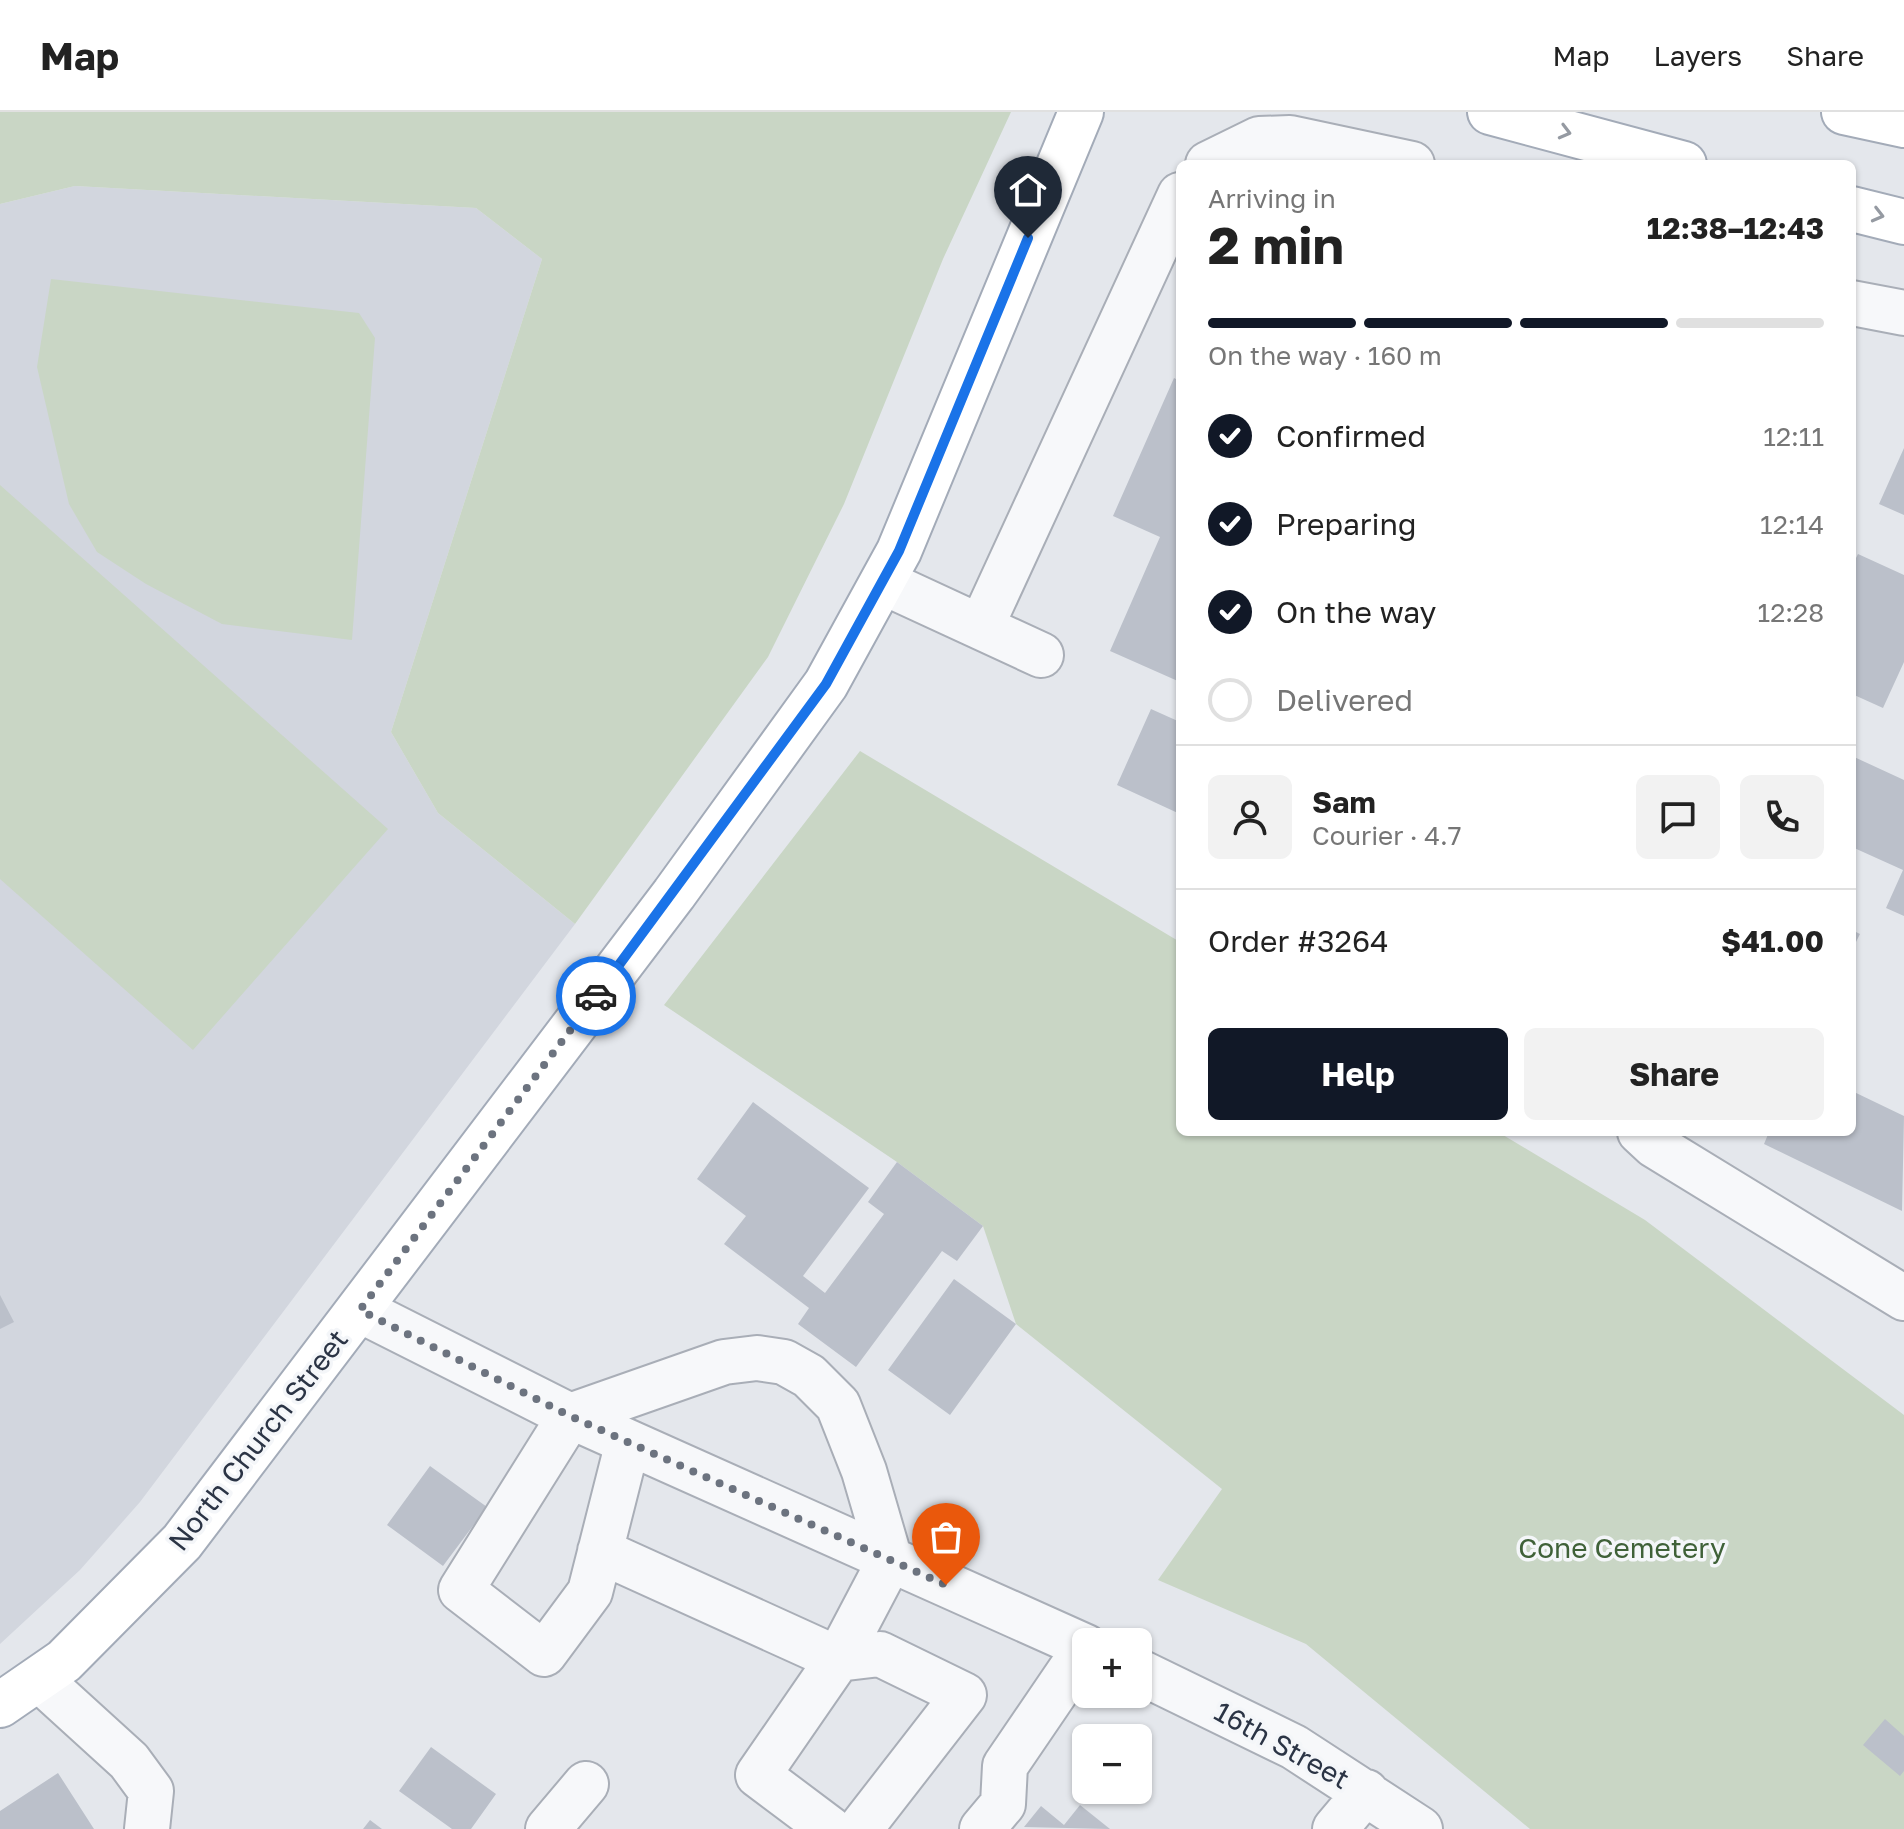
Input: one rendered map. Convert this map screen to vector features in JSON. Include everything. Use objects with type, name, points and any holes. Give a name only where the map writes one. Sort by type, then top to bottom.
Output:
[{"type":"main road","name":"North Church Street","points":[[0,1705],[64,1661],[182,1542],[674,894],[826,684],[899,551],[1081,112]]},
{"type":"main road","points":[[1490,112],[1669,160]]},
{"type":"main road","points":[[1844,112],[1904,125]]},
{"type":"main road","points":[[1856,210],[1904,222]]},
{"type":"street","points":[[1216,160],[1259,139],[1290,138],[1393,160]]},
{"type":"street","points":[[981,627],[1176,204]]},
{"type":"street","points":[[1856,304],[1904,313]]},
{"type":"street","points":[[883,582],[1041,655]]},
{"type":"street","points":[[1644,1136],[1654,1145],[1904,1298]]},
{"type":"street","points":[[360,1310],[570,1416],[1072,1641]]},
{"type":"street","points":[[628,1442],[590,1592],[544,1654],[461,1590],[570,1416],[724,1362],[757,1358],[784,1362],[809,1376],[838,1405],[864,1471],[890,1560],[838,1659],[758,1775],[830,1829]]},
{"type":"street","points":[[600,1551],[838,1659],[880,1654],[964,1695],[860,1829]]},
{"type":"street","points":[[982,1829],[1003,1804],[1005,1766],[1072,1668]]},
{"type":"street","name":"16th Street","points":[[1152,1678],[1294,1747],[1420,1829]]},
{"type":"street","points":[[40,1680],[129,1761],[151,1791],[147,1829]]},
{"type":"street","points":[[548,1829],[586,1784]]},
{"type":"street","points":[[1335,1829],[1366,1792]]},
{"type":"shaded area","points":[[75,186],[476,208],[542,259],[391,732],[438,813],[575,924],[140,1502],[80,1570],[0,1644],[0,204]]},
{"type":"green space","points":[[0,112],[1011,112],[943,259],[844,504],[768,657],[575,924],[438,813],[391,732],[542,259],[476,208],[75,186],[0,204]]},
{"type":"green space","points":[[51,279],[359,313],[375,338],[352,640],[222,624],[146,584],[97,552],[69,504],[37,367]]},
{"type":"green space","points":[[0,485],[388,829],[193,1050],[0,879]]},
{"type":"green space","name":"Cone Cemetery","points":[[860,751],[1176,940],[1176,1136],[1505,1136],[1645,1220],[1904,1415],[1904,1829],[1530,1829],[1306,1644],[1158,1580],[1222,1489],[1016,1324],[983,1226],[897,1162],[664,1005]]},
{"type":"building","points":[[1174,378],[1176,680],[1110,651],[1160,537],[1113,516]]},
{"type":"building","points":[[1904,448],[1904,515],[1879,504]]},
{"type":"building","points":[[1858,554],[1904,575],[1904,662],[1883,708],[1856,696]]},
{"type":"building","points":[[1151,709],[1176,720],[1176,812],[1117,785]]},
{"type":"building","points":[[1856,758],[1904,780],[1904,916],[1886,908],[1903,870],[1856,849]]},
{"type":"building","points":[[1856,1093],[1904,1116],[1902,1211],[1764,1144],[1767,1136],[1856,1136]]},
{"type":"building","points":[[753,1102],[869,1188],[803,1276],[825,1293],[884,1214],[868,1202],[897,1162],[983,1226],[957,1261],[942,1251],[856,1367],[798,1324],[809,1308],[724,1244],[746,1216],[697,1179]]},
{"type":"building","points":[[954,1279],[1016,1324],[950,1415],[888,1370]]},
{"type":"building","points":[[0,1295],[14,1322],[0,1329]]},
{"type":"building","points":[[430,1466],[487,1507],[443,1566],[387,1525]]},
{"type":"building","points":[[1885,1719],[1904,1736],[1904,1771],[1900,1776],[1863,1745]]},
{"type":"building","points":[[431,1747],[496,1794],[471,1829],[452,1829],[399,1791]]},
{"type":"building","points":[[58,1773],[94,1829],[0,1829],[0,1811]]},
{"type":"building","points":[[1080,1805],[1110,1829],[1024,1827],[1041,1806],[1064,1825]]},
{"type":"building","points":[[370,1820],[382,1829],[363,1829]]},
{"type":"way so far","points":[[596,996],[360,1310],[570,1416],[946,1585]]},
{"type":"route","points":[[596,996],[826,684],[899,551],[1028,238]]}]
